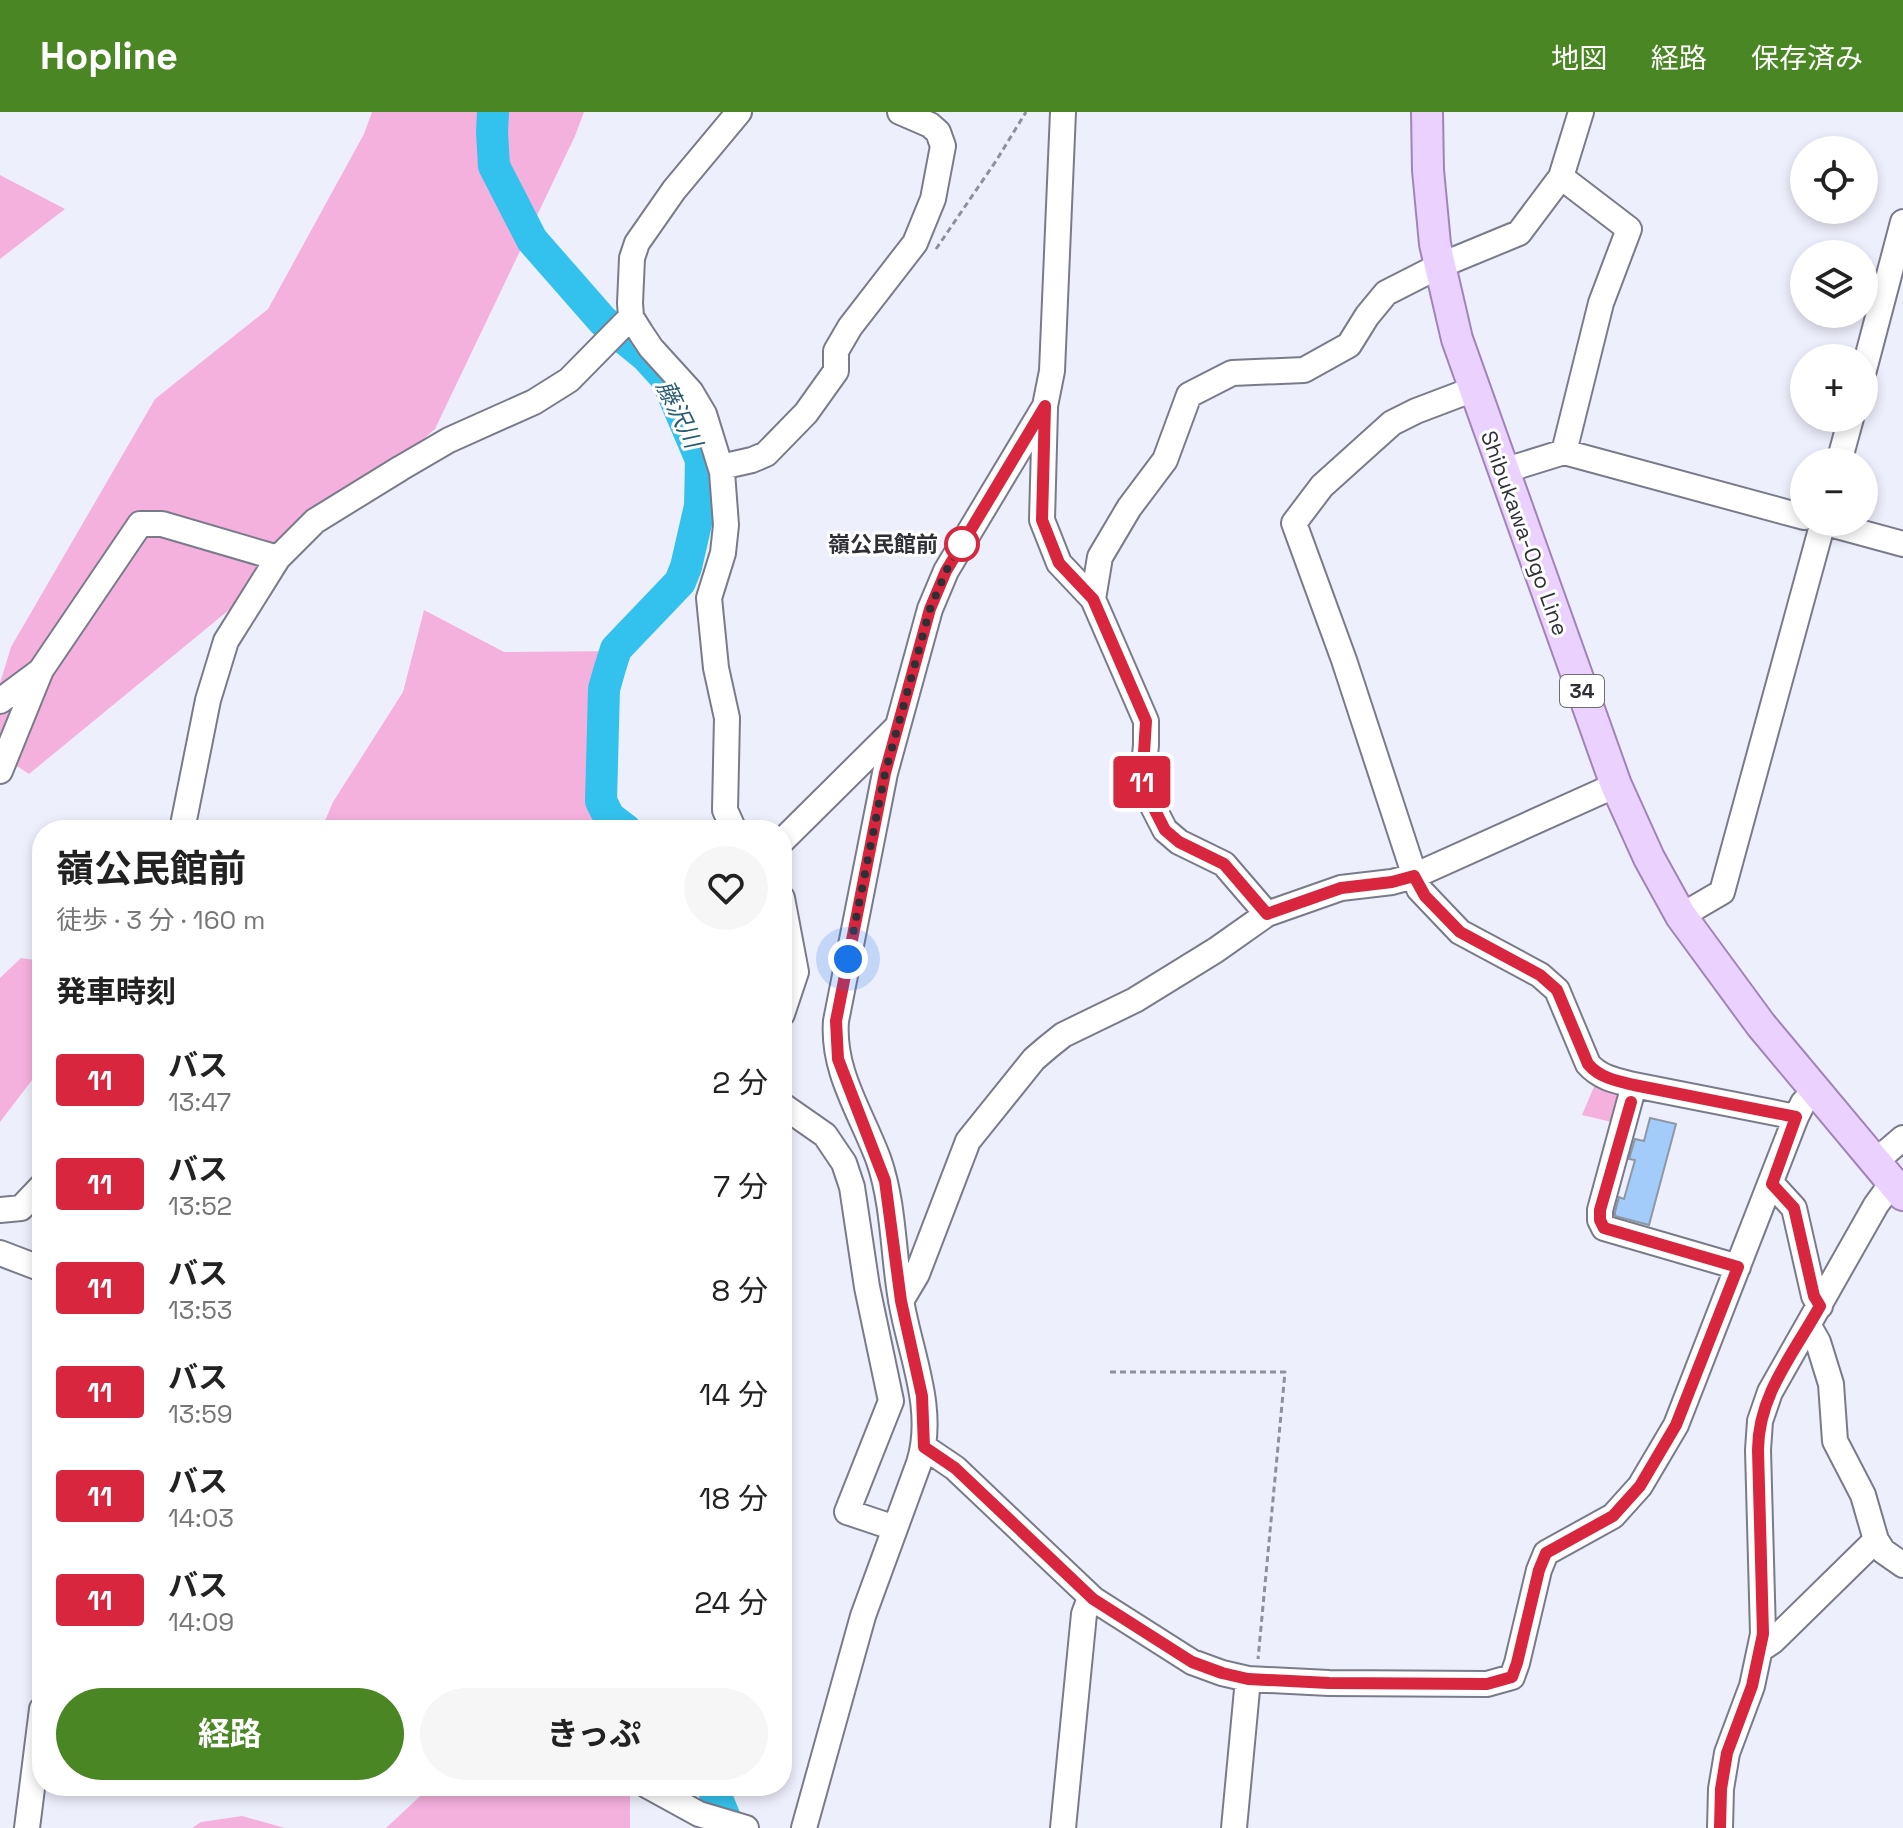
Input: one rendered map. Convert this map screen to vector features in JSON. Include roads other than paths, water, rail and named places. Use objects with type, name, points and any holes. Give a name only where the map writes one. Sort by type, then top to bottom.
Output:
[{"type":"main road","name":"Shibukawa-Ogo Line","points":[[1427,112],[1430,204],[1439,266],[1457,339],[1616,785],[1649,858],[1681,916],[1736,992],[1891,1180]]},
{"type":"street","points":[[730,820],[725,810],[727,718],[716,668],[709,598],[723,553],[726,525],[721,467],[704,414],[691,392],[651,348],[631,317],[632,258],[637,243],[674,190],[739,112]]},
{"type":"street","points":[[721,467],[766,454],[806,413],[830,383],[836,371],[836,351],[850,327],[915,243],[933,199],[943,146],[938,132],[930,125],[900,112]]},
{"type":"street","points":[[1063,112],[1052,371],[1045,406],[1042,520],[1059,563],[1093,599],[1146,721],[1142,785],[1165,830],[1179,842],[1224,864],[1267,914]]},
{"type":"street","points":[[1093,599],[1100,557],[1129,508],[1165,460],[1189,395],[1232,373],[1304,370],[1349,345],[1386,293],[1439,266],[1519,233],[1561,177],[1581,112]]},
{"type":"street","points":[[1561,177],[1629,229],[1601,303],[1564,452]]},
{"type":"street","points":[[1871,344],[1903,222]]},
{"type":"street","points":[[184,820],[208,700],[226,641],[278,558],[315,521],[389,475],[449,440],[534,402],[569,380],[631,317]]},
{"type":"street","points":[[1474,389],[1392,423],[1322,486],[1294,523],[1344,660],[1414,876],[1425,896],[1460,932],[1540,975],[1557,990],[1592,1069],[1610,1080],[1796,1117]]},
{"type":"street","points":[[804,1828],[863,1616],[924,1447],[922,1396],[901,1301],[885,1181],[838,1059],[835,1034],[882,789],[930,609],[946,571],[1045,406]]},
{"type":"street","points":[[1503,471],[1564,452],[1790,513]]},
{"type":"street","points":[[0,771],[41,670],[140,524],[162,524],[278,558]]},
{"type":"street","points":[[1681,916],[1722,892],[1819,536]]},
{"type":"street","points":[[1874,536],[1903,544]]},
{"type":"street","points":[[0,701],[41,670]]},
{"type":"street","points":[[792,831],[898,726]]},
{"type":"street","points":[[901,1301],[917,1274],[968,1141],[1034,1059],[1063,1035],[1135,1000],[1267,914],[1341,888],[1414,876],[1616,785]]},
{"type":"street","points":[[792,951],[796,972],[792,984]]},
{"type":"street","points":[[1634,1085],[1600,1210],[1604,1228],[1738,1267]]},
{"type":"street","points":[[924,1447],[955,1468],[1093,1599],[1192,1662],[1222,1673],[1252,1679],[1329,1683],[1487,1684],[1512,1677],[1546,1553],[1613,1516],[1640,1486],[1676,1425],[1796,1117],[1803,1103],[1816,1090]]},
{"type":"street","points":[[792,1112],[825,1135],[844,1163],[852,1187],[867,1287],[891,1401],[847,1512],[895,1528]]},
{"type":"street","points":[[1720,1828],[1721,1789],[1727,1753],[1752,1686],[1761,1649],[1760,1421],[1770,1392],[1891,1180],[1903,1138]]},
{"type":"street","points":[[1772,1184],[1794,1208],[1814,1296],[1818,1342],[1831,1384],[1835,1441],[1863,1495],[1876,1540],[1883,1551],[1903,1565]]},
{"type":"street","points":[[0,1210],[21,1208],[32,1196]]},
{"type":"street","points":[[0,1253],[32,1265]]},
{"type":"street","points":[[1761,1649],[1773,1641],[1876,1540]]},
{"type":"street","points":[[1063,1828],[1084,1614],[1093,1599]]},
{"type":"street","points":[[1234,1828],[1252,1679]]},
{"type":"street","points":[[27,1828],[32,1788]]},
{"type":"street","points":[[671,1796],[692,1810],[746,1828]]},
{"type":"waterway","name":"藤沢川","points":[[493,112],[494,166],[532,240],[603,321],[646,356],[666,378],[701,460],[700,506],[680,582],[616,649],[604,689],[601,801],[613,820]]},
{"type":"waterway","name":"藤沢川","points":[[716,1796],[729,1828]]},
{"type":"place","name":"嶺公民館前","points":[[962,544]]}]
